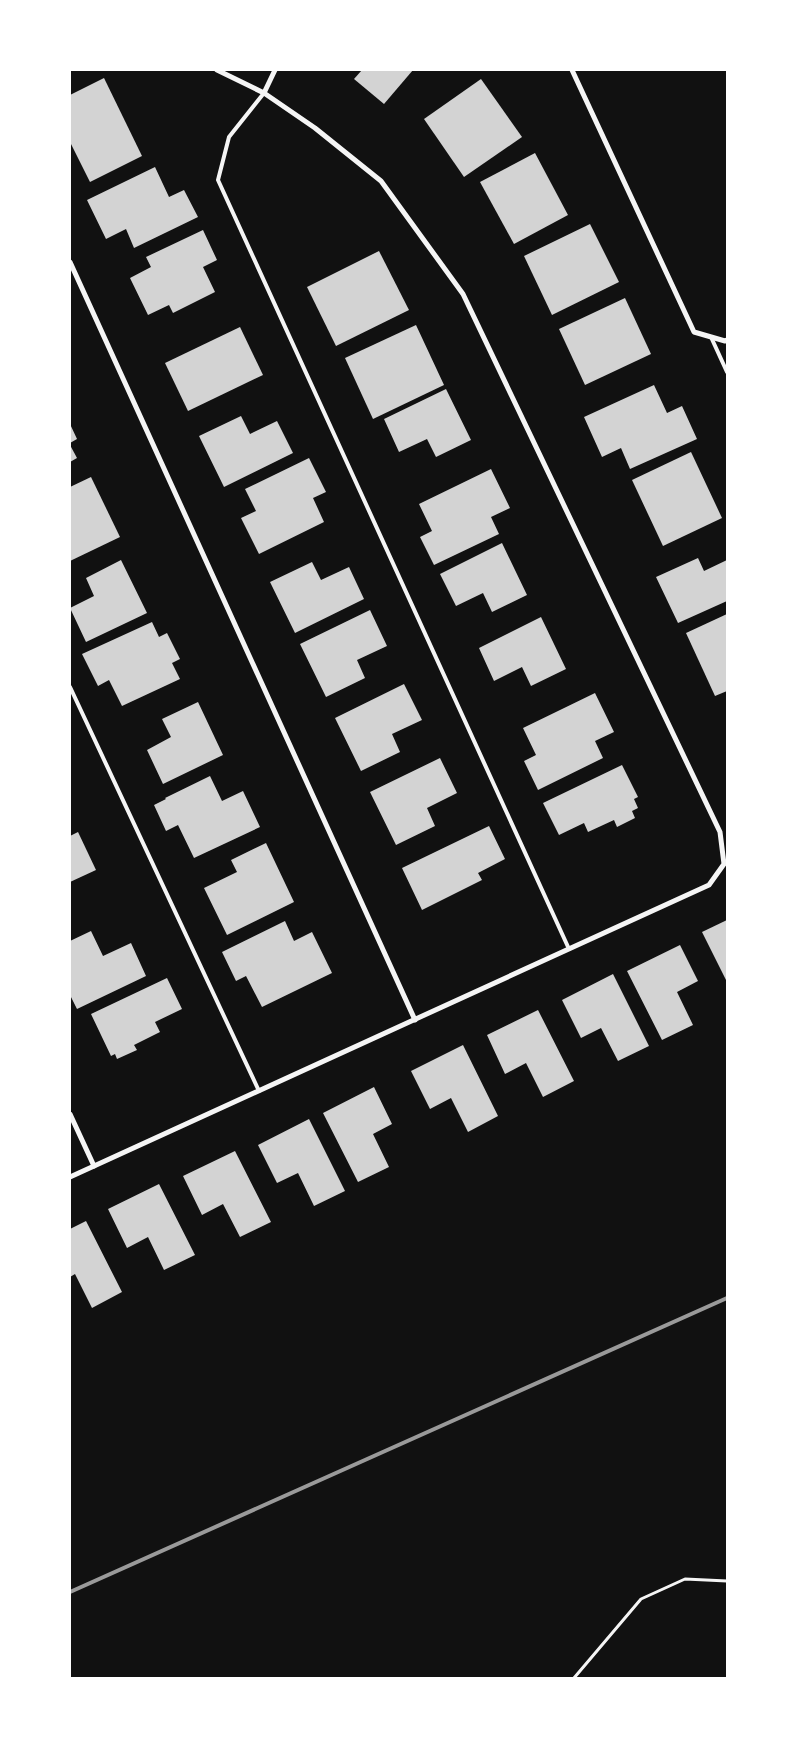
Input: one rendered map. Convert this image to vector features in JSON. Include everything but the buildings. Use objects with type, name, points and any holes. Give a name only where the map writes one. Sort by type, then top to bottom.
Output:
[{"type":"street","points":[[70,1177],[710,885],[724,864],[720,832],[463,294],[381,181],[315,128],[264,93],[216,70]]},
{"type":"street","points":[[264,93],[275,70]]},
{"type":"street","points":[[572,70],[694,332],[727,340]]},
{"type":"street","points":[[70,262],[415,1020]]},
{"type":"street","points":[[70,1114],[94,1166]]},
{"type":"lane","points":[[264,93],[229,137],[218,180],[569,949]]},
{"type":"lane","points":[[711,337],[727,372]]},
{"type":"lane","points":[[70,687],[259,1091]]},
{"type":"path","points":[[574,1678],[641,1599],[685,1579],[727,1581]]},
{"type":"railway","points":[[70,1592],[727,1298]]}]
